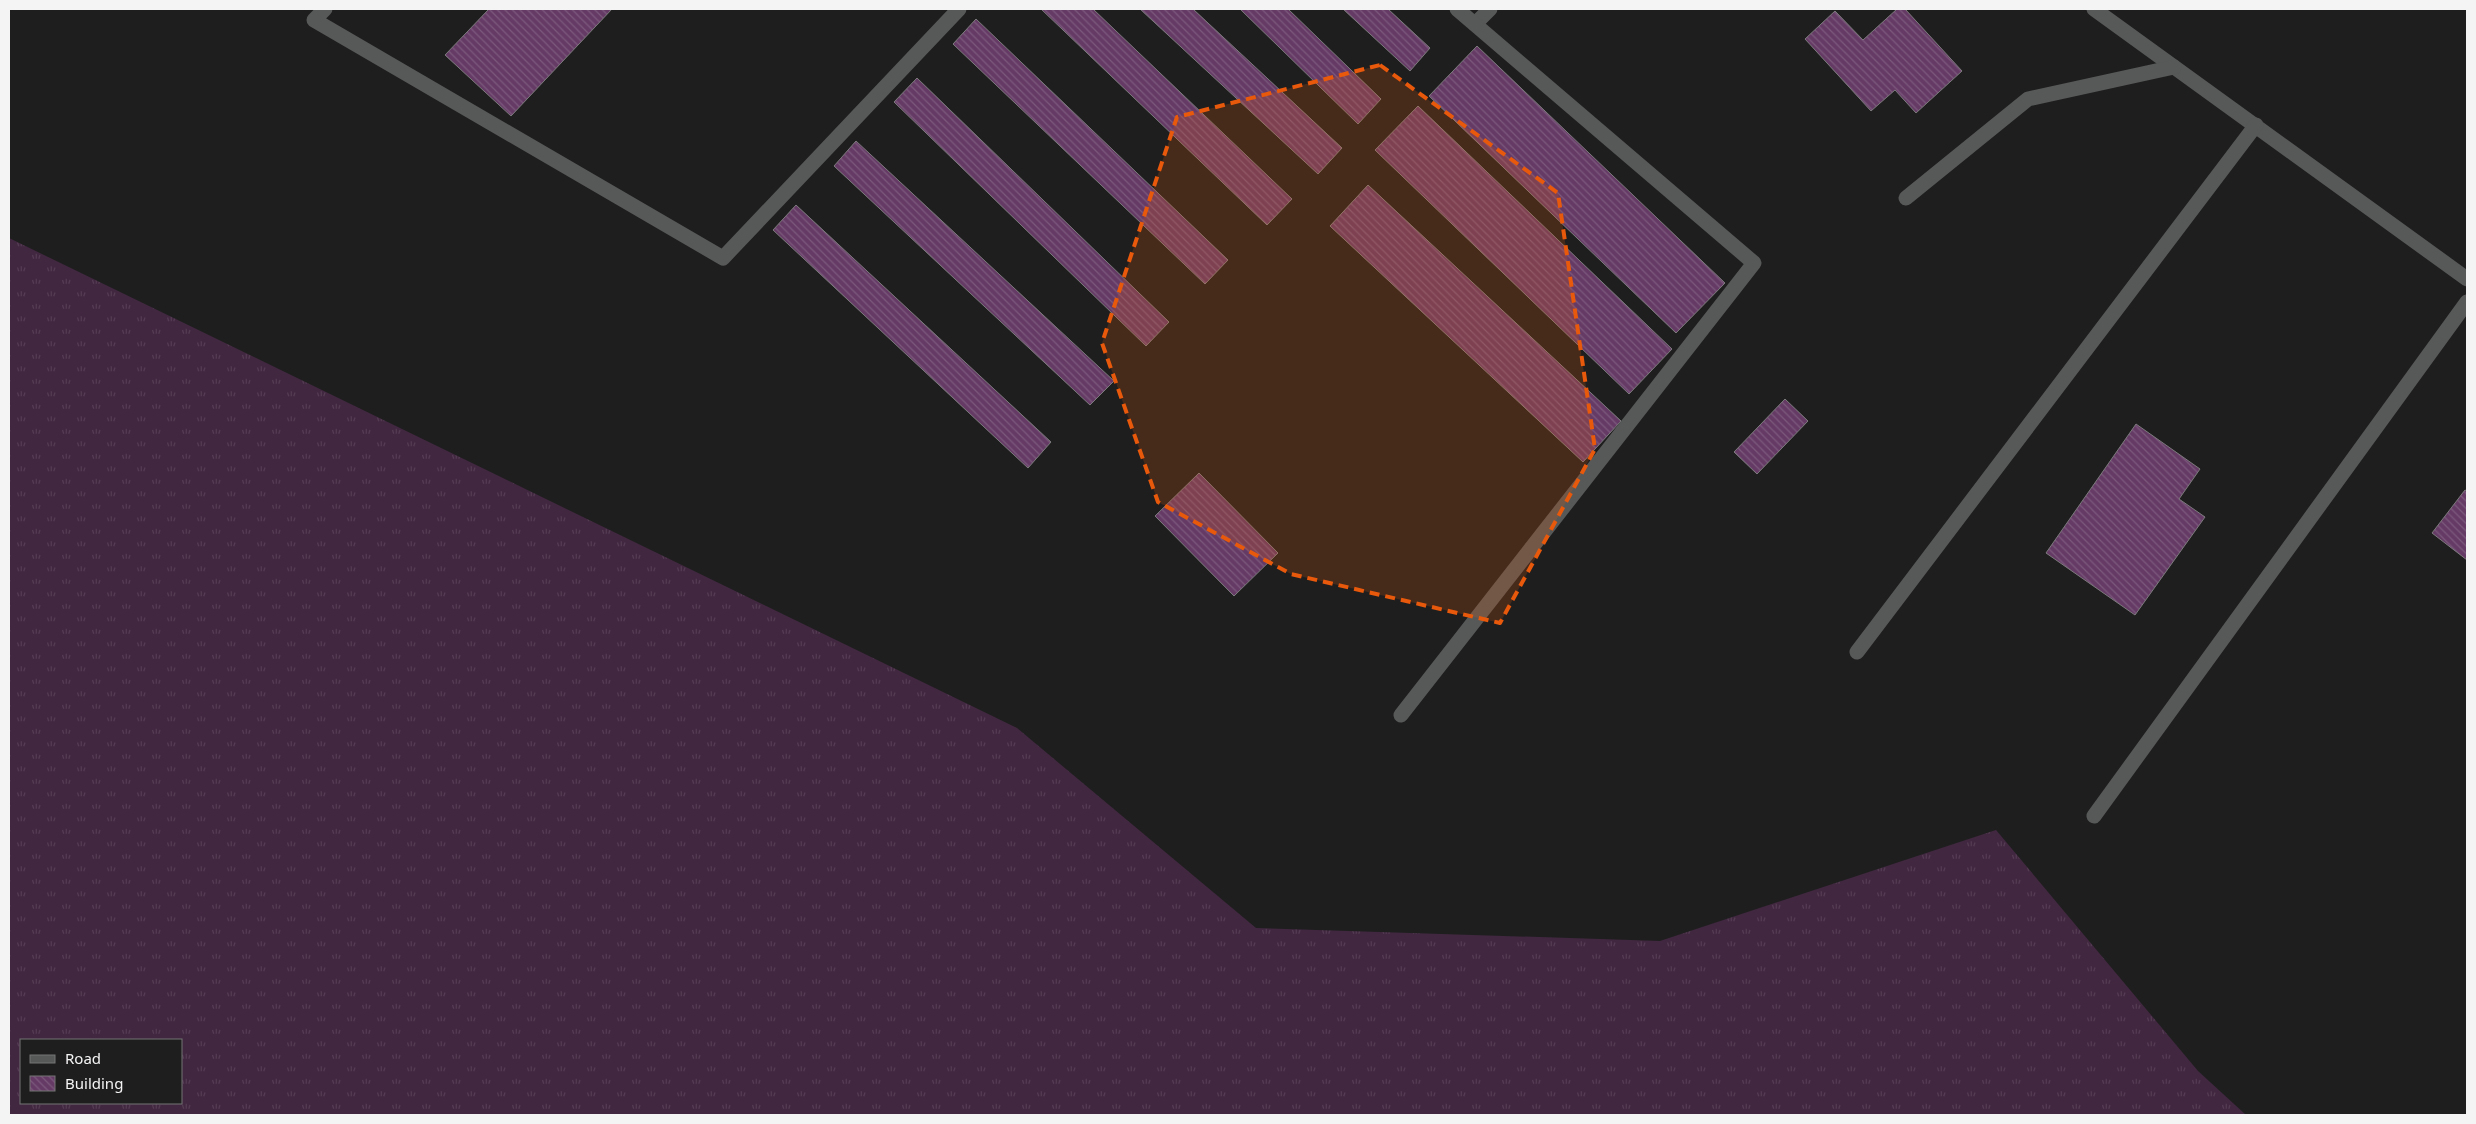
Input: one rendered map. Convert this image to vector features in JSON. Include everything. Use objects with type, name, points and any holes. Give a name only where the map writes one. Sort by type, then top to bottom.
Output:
[{"type":"street","points":[[325,9],[314,20],[723,258],[959,9]]},
{"type":"street","points":[[1401,715],[1754,263],[1457,9]]},
{"type":"street","points":[[1475,24],[1490,9]]},
{"type":"street","points":[[2094,9],[2467,279]]},
{"type":"street","points":[[1906,198],[2028,99],[2174,67]]},
{"type":"street","points":[[1858,652],[2256,125]]},
{"type":"street","points":[[2094,816],[2467,302]]},
{"type":"highlighted area","points":[[1380,65],[1558,193],[1595,449],[1500,623],[1291,574],[1158,502],[1102,343],[1177,117]]},
{"type":"green space","points":[[9,238],[1017,728],[1256,928],[1660,941],[1996,830],[2198,1071],[2246,1115],[9,1115]]},
{"type":"building","points":[[489,9],[612,9],[511,116],[445,55]]},
{"type":"building","points":[[1041,9],[1093,9],[1292,199],[1267,225]]},
{"type":"building","points":[[1140,9],[1193,9],[1342,148],[1318,174]]},
{"type":"building","points":[[1240,9],[1288,9],[1381,99],[1358,124]]},
{"type":"building","points":[[1343,9],[1388,9],[1430,48],[1410,71]]},
{"type":"building","points":[[1897,9],[1905,9],[1962,71],[1916,113],[1895,90],[1871,111],[1805,39],[1835,11],[1863,40]]},
{"type":"building","points":[[976,19],[1228,260],[1205,284],[953,44]]},
{"type":"building","points":[[1477,46],[1725,283],[1676,333],[1429,96]]},
{"type":"building","points":[[917,78],[1169,322],[1146,346],[894,102]]},
{"type":"building","points":[[1418,106],[1672,349],[1629,394],[1375,150]]},
{"type":"building","points":[[856,141],[1114,381],[1090,405],[834,166]]},
{"type":"building","points":[[1368,185],[1621,421],[1583,462],[1330,226]]},
{"type":"building","points":[[796,205],[1051,442],[1028,468],[773,230]]},
{"type":"building","points":[[1785,399],[1808,421],[1757,474],[1734,452]]},
{"type":"building","points":[[2136,424],[2200,469],[2179,499],[2205,517],[2135,615],[2046,553]]},
{"type":"building","points":[[1199,473],[1278,553],[1234,596],[1155,516]]},
{"type":"building","points":[[2465,490],[2467,491],[2467,560],[2432,533]]}]
